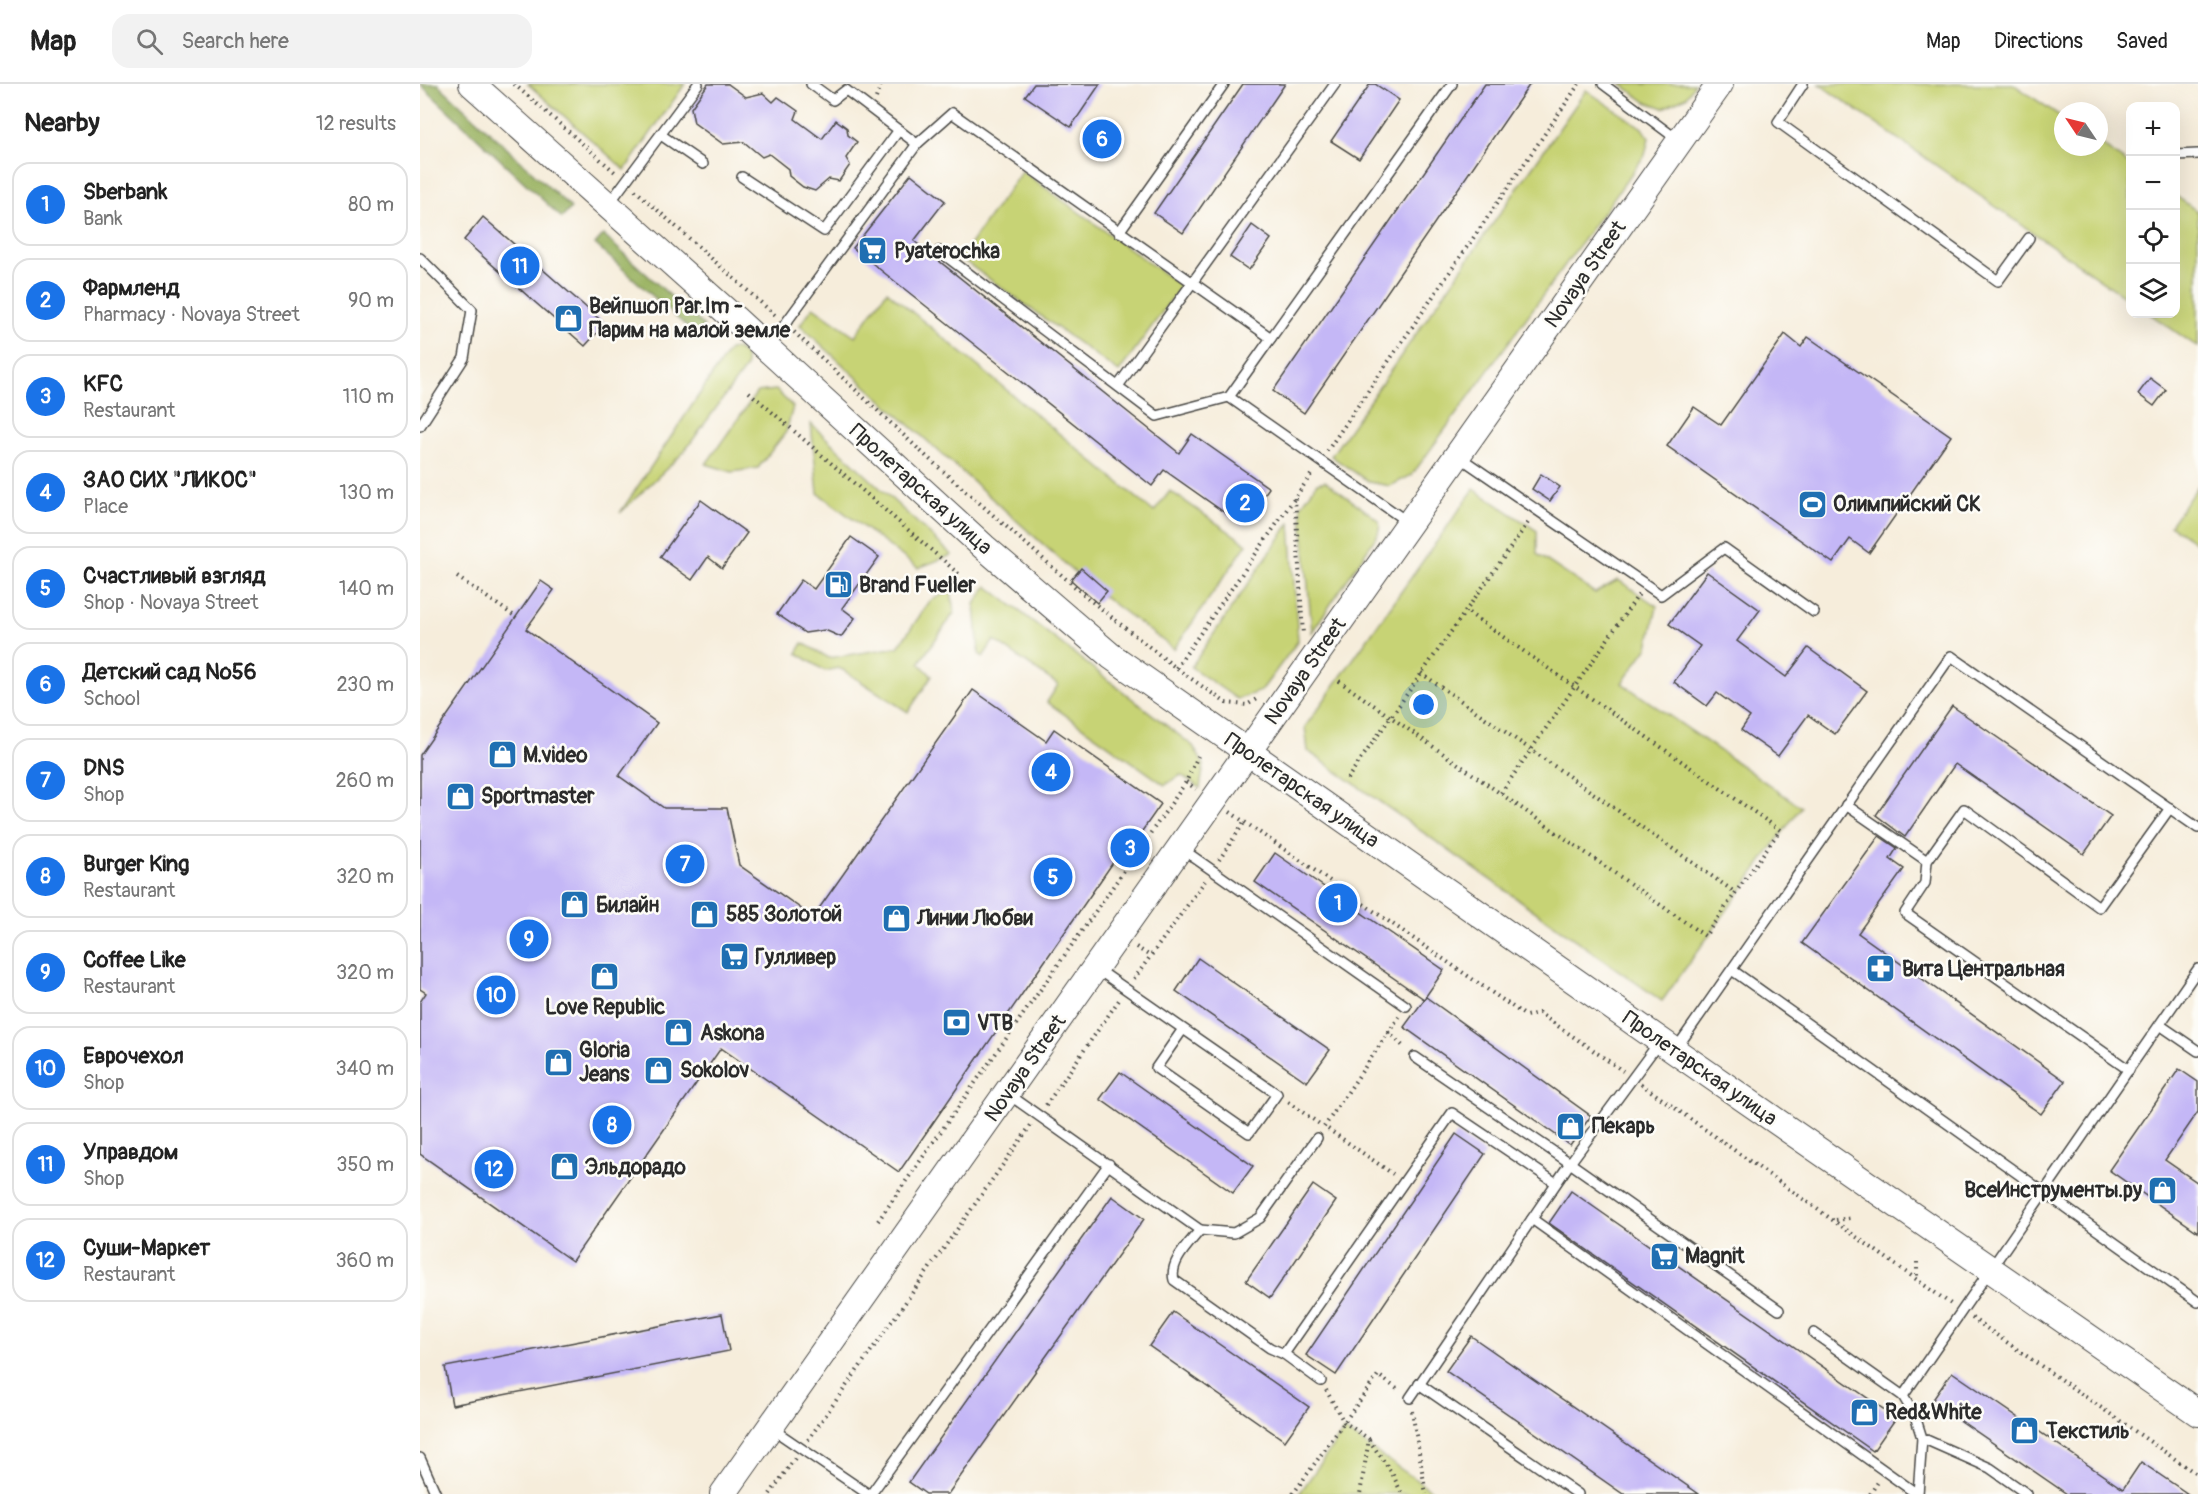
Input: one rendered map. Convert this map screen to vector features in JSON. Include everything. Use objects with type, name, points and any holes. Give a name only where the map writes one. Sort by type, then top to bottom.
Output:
[{"type":"main road","name":"Пролетарская улица","points":[[472,84],[984,547],[1111,656],[2198,1413]]},
{"type":"main road","name":"Novaya Street","points":[[723,1494],[1720,84]]},
{"type":"lane","points":[[608,205],[698,84]]},
{"type":"lane","points":[[811,84],[833,100],[846,90],[917,144]]},
{"type":"lane","points":[[1119,232],[1224,84]]},
{"type":"lane","points":[[1118,386],[1335,84]]},
{"type":"lane","points":[[939,251],[1157,416],[1229,397],[1452,84]]},
{"type":"lane","points":[[1603,84],[1679,141]]},
{"type":"lane","points":[[1803,84],[1778,122],[1998,281],[2029,238]]},
{"type":"lane","points":[[767,349],[917,144],[952,113],[1270,338]]},
{"type":"lane","points":[[742,177],[824,231],[898,130]]},
{"type":"lane","points":[[661,135],[703,164]]},
{"type":"lane","points":[[2180,155],[2198,154]]},
{"type":"lane","points":[[420,258],[472,310],[464,358],[420,426]]},
{"type":"lane","points":[[1229,397],[1410,523]]},
{"type":"lane","points":[[1458,456],[1661,595],[1724,548],[1814,612]]},
{"type":"lane","points":[[1410,1398],[1570,1163],[1633,1078],[1668,1046],[1732,970],[1951,656],[2198,828]]},
{"type":"lane","points":[[1846,805],[1927,861]]},
{"type":"lane","points":[[2128,1070],[1905,913],[1924,883],[1927,861],[1964,809],[2099,907],[2170,808]]},
{"type":"lane","points":[[1180,848],[1406,1006]]},
{"type":"lane","points":[[1095,968],[1277,1094],[1250,1133],[1156,1068],[1183,1029]]},
{"type":"lane","points":[[1903,1396],[2198,969]]},
{"type":"lane","points":[[1732,970],[2198,1302]]},
{"type":"lane","points":[[2160,1024],[2198,1051]]},
{"type":"lane","points":[[1415,1057],[1779,1310]]},
{"type":"lane","points":[[1007,1094],[1200,1230],[1234,1233],[1260,1218],[1317,1138]]},
{"type":"lane","points":[[1284,1354],[1452,1113],[1556,1183]]},
{"type":"lane","points":[[770,1428],[869,1494],[1109,1164]]},
{"type":"lane","points":[[1532,1219],[1918,1494]]},
{"type":"lane","points":[[1200,1230],[1176,1261],[1172,1272],[1174,1280],[1321,1381]]},
{"type":"lane","points":[[1814,1333],[1903,1396],[1915,1416],[1922,1438],[1918,1494]]},
{"type":"lane","points":[[1419,1384],[1578,1494]]},
{"type":"lane","points":[[1922,1438],[1990,1468],[2027,1494]]},
{"type":"lane","points":[[420,1458],[436,1494]]},
{"type":"path","points":[[514,84],[785,323],[928,458],[1090,600],[1226,704],[1247,705],[1266,693]]},
{"type":"path","points":[[1176,668],[1580,84]]},
{"type":"path","points":[[749,392],[960,575]]},
{"type":"path","points":[[1295,498],[1304,639]]},
{"type":"path","points":[[1347,779],[1536,510]]},
{"type":"path","points":[[457,577],[513,615]]},
{"type":"path","points":[[1501,793],[1645,584]]},
{"type":"path","points":[[1339,681],[1705,936],[1780,830],[1466,611]]},
{"type":"path","points":[[1421,673],[1736,893]]},
{"type":"path","points":[[878,1221],[1173,801],[1186,782],[1198,756]]},
{"type":"path","points":[[770,1494],[1244,823],[1526,1016],[1539,1013],[2198,1475]]},
{"type":"path","points":[[1317,1138],[1406,1006]]},
{"type":"path","points":[[1388,1032],[1415,1057]]},
{"type":"path","points":[[1277,1094],[1404,1181]]},
{"type":"path","points":[[1835,1220],[1850,1218]]},
{"type":"path","points":[[1917,1262],[1917,1279]]},
{"type":"path","points":[[1293,1494],[1378,1375],[1410,1398],[1426,1494]]},
{"type":"path","points":[[1321,1381],[1344,1422],[1369,1439],[1392,1473],[1402,1494]]},
{"type":"path","points":[[1360,1494],[1369,1439]]},
{"type":"green space","points":[[420,84],[438,84],[571,208],[562,218]]},
{"type":"green space","points":[[528,84],[685,84],[625,170]]},
{"type":"green space","points":[[1621,84],[1695,84],[1686,97],[1664,108],[1646,102]]},
{"type":"green space","points":[[1819,84],[2013,84],[2054,112],[2054,156],[2108,156],[2108,149],[2126,162],[2126,297]]},
{"type":"green space","points":[[1586,90],[1642,128],[1649,138],[1645,155],[1412,475],[1390,486],[1369,482],[1331,456]]},
{"type":"green space","points":[[1022,171],[1181,286],[1119,372],[960,258]]},
{"type":"green space","points":[[2180,199],[2198,212],[2198,347],[2156,318],[2180,318]]},
{"type":"green space","points":[[603,235],[704,326],[696,335],[595,244]]},
{"type":"green space","points":[[887,291],[1154,512],[1170,491],[1247,544],[1174,649],[1091,587],[800,325],[813,307],[855,336]]},
{"type":"green space","points":[[736,349],[744,356],[746,367],[684,452],[620,513],[729,350]]},
{"type":"green space","points":[[776,390],[793,407],[786,432],[758,468],[732,472],[706,464],[757,392]]},
{"type":"green space","points":[[811,424],[952,555],[918,568],[818,493]]},
{"type":"green space","points":[[1325,481],[1377,519],[1380,525],[1378,534],[1312,632],[1301,506],[1317,483]]},
{"type":"green space","points":[[2198,486],[2198,544],[2170,525]]},
{"type":"green space","points":[[1474,489],[1537,531],[1537,554],[1595,593],[1618,580],[1657,606],[1648,647],[1622,683],[1801,807],[1662,1001],[1308,751],[1305,727]]},
{"type":"green space","points":[[1290,523],[1298,641],[1261,691],[1237,699],[1191,667]]},
{"type":"green space","points":[[987,586],[1193,746],[1204,765],[1200,788],[1181,775],[1165,785],[1047,702],[1058,685],[994,640],[983,657],[979,654],[975,604]]},
{"type":"green space","points":[[951,590],[954,613],[919,663],[932,676],[908,712],[843,670],[838,668],[825,671],[797,653],[803,643],[829,658],[898,647],[930,601]]},
{"type":"green space","points":[[1344,1430],[1437,1494],[1299,1494]]},
{"type":"building","points":[[708,84],[728,84],[746,97],[763,93],[773,102],[778,97],[798,111],[795,119],[822,139],[836,120],[847,128],[848,135],[857,142],[846,158],[850,165],[839,181],[829,179],[815,191],[803,187],[789,176],[788,169],[769,154],[762,157],[744,142],[723,144],[694,123],[691,108]]},
{"type":"building","points":[[1034,84],[1100,84],[1071,127],[1025,96]]},
{"type":"building","points":[[1243,84],[1285,84],[1183,233],[1154,213]]},
{"type":"building","points":[[1370,84],[1375,84],[1399,100],[1359,159],[1331,141]]},
{"type":"building","points":[[1485,84],[1530,84],[1304,413],[1273,391]]},
{"type":"building","points":[[911,174],[945,201],[914,241],[1179,453],[1192,434],[1269,488],[1242,525],[1164,470],[1152,486],[853,248]]},
{"type":"building","points":[[483,217],[605,324],[585,346],[464,240]]},
{"type":"building","points":[[1252,225],[1271,239],[1249,270],[1230,257]]},
{"type":"building","name":"Олимпийский СК","points":[[1785,334],[1801,347],[1808,337],[1951,436],[1869,553],[1850,539],[1833,563],[1667,446],[1694,407],[1721,425]]},
{"type":"building","points":[[2150,378],[2166,390],[2154,406],[2138,394]]},
{"type":"building","points":[[1541,474],[1560,487],[1550,501],[1532,489]]},
{"type":"building","points":[[701,500],[747,533],[722,568],[708,557],[692,580],[660,557]]},
{"type":"building","name":"Brand Fueller","points":[[851,537],[879,557],[842,608],[855,618],[841,637],[825,630],[805,633],[777,614],[801,580],[814,589]]},
{"type":"building","points":[[1081,568],[1107,591],[1097,603],[1071,580]]},
{"type":"building","points":[[1707,572],[1760,610],[1737,641],[1786,677],[1808,648],[1867,691],[1835,734],[1808,715],[1778,756],[1741,730],[1750,717],[1717,693],[1707,706],[1674,682],[1700,646],[1669,624]]},
{"type":"building","name":"Гулливер","points":[[541,581],[554,590],[526,629],[657,723],[619,776],[664,808],[727,808],[739,865],[813,917],[973,690],[1046,741],[1054,729],[1161,804],[1119,864],[1114,861],[899,1172],[721,1048],[572,1261],[420,1154],[420,1002],[426,993],[420,989],[420,755]]},
{"type":"building","points":[[1952,706],[2111,816],[2084,854],[1955,764],[1905,837],[1876,815]]},
{"type":"building","points":[[1879,836],[1897,848],[1890,859],[1904,869],[1858,933],[2065,1081],[2041,1114],[1802,943]]},
{"type":"building","points":[[1275,853],[1444,970],[1424,999],[1255,882]]},
{"type":"building","points":[[1198,958],[1330,1050],[1307,1082],[1176,991]]},
{"type":"building","points":[[1426,997],[1591,1116],[1570,1145],[1404,1027]]},
{"type":"building","points":[[2179,1069],[2198,1082],[2198,1112],[2165,1160],[2198,1183],[2198,1232],[2109,1170]]},
{"type":"building","points":[[1120,1072],[1253,1166],[1233,1193],[1100,1099]]},
{"type":"building","points":[[1456,1134],[1485,1154],[1336,1375],[1306,1355]]},
{"type":"building","points":[[1313,1185],[1336,1201],[1270,1298],[1246,1281]]},
{"type":"building","points":[[1571,1191],[1896,1418],[1873,1451],[1549,1223]]},
{"type":"building","points":[[1112,1196],[1144,1219],[948,1494],[926,1494],[909,1482]]},
{"type":"building","points":[[1173,1312],[1309,1407],[1285,1441],[1149,1346]]},
{"type":"building","points":[[722,1314],[729,1351],[452,1405],[445,1367]]},
{"type":"building","points":[[1471,1336],[1699,1494],[1623,1494],[1446,1371]]},
{"type":"building","points":[[1952,1372],[2123,1489],[2141,1462],[2188,1494],[2067,1494],[1932,1401]]},
{"type":"place","name":"Детский сад №56","points":[[1102,139]]},
{"type":"place","name":"Pyaterochka","points":[[873,251]]},
{"type":"place","name":"Управдом","points":[[520,266]]},
{"type":"place","name":"Вейпшоп Par.Im - Парим на малой земле","points":[[568,318]]},
{"type":"place","name":"Фармленд","points":[[1245,503]]},
{"type":"place","name":"Олимпийский СК","points":[[1812,504]]},
{"type":"place","name":"Brand Fueller","points":[[838,585]]},
{"type":"place","name":"M.video","points":[[502,755]]},
{"type":"place","name":"ЗАО СИХ \"ЛИКОС\"","points":[[1051,772]]},
{"type":"place","name":"Sportmaster","points":[[460,796]]},
{"type":"place","name":"KFC","points":[[1130,848]]},
{"type":"place","name":"DNS","points":[[685,864]]},
{"type":"place","name":"Счастливый взгляд","points":[[1053,877]]},
{"type":"place","name":"Sberbank","points":[[1338,903]]},
{"type":"place","name":"Билайн","points":[[575,905]]},
{"type":"place","name":"585 Золотой","points":[[705,914]]},
{"type":"place","name":"Линии Любви","points":[[896,918]]},
{"type":"place","name":"Coffee Like","points":[[529,939]]},
{"type":"place","name":"Гулливер","points":[[734,957]]},
{"type":"place","name":"Вита Центральная","points":[[1881,969]]},
{"type":"place","name":"Love Republic","points":[[605,976]]},
{"type":"place","name":"Еврочехол","points":[[496,995]]},
{"type":"place","name":"VTB","points":[[956,1023]]},
{"type":"place","name":"Askona","points":[[679,1033]]},
{"type":"place","name":"Gloria Jeans","points":[[558,1062]]},
{"type":"place","name":"Sokolov","points":[[659,1070]]},
{"type":"place","name":"Burger King","points":[[612,1125]]},
{"type":"place","name":"Пекарь","points":[[1571,1126]]},
{"type":"place","name":"Эльдорадо","points":[[564,1167]]},
{"type":"place","name":"Суши-Маркет","points":[[494,1169]]},
{"type":"place","name":"ВсеИнструменты.ру","points":[[2163,1190]]},
{"type":"place","name":"Magnit","points":[[1664,1256]]},
{"type":"place","name":"Red&White","points":[[1864,1412]]},
{"type":"place","name":"Текстиль","points":[[2025,1431]]}]
